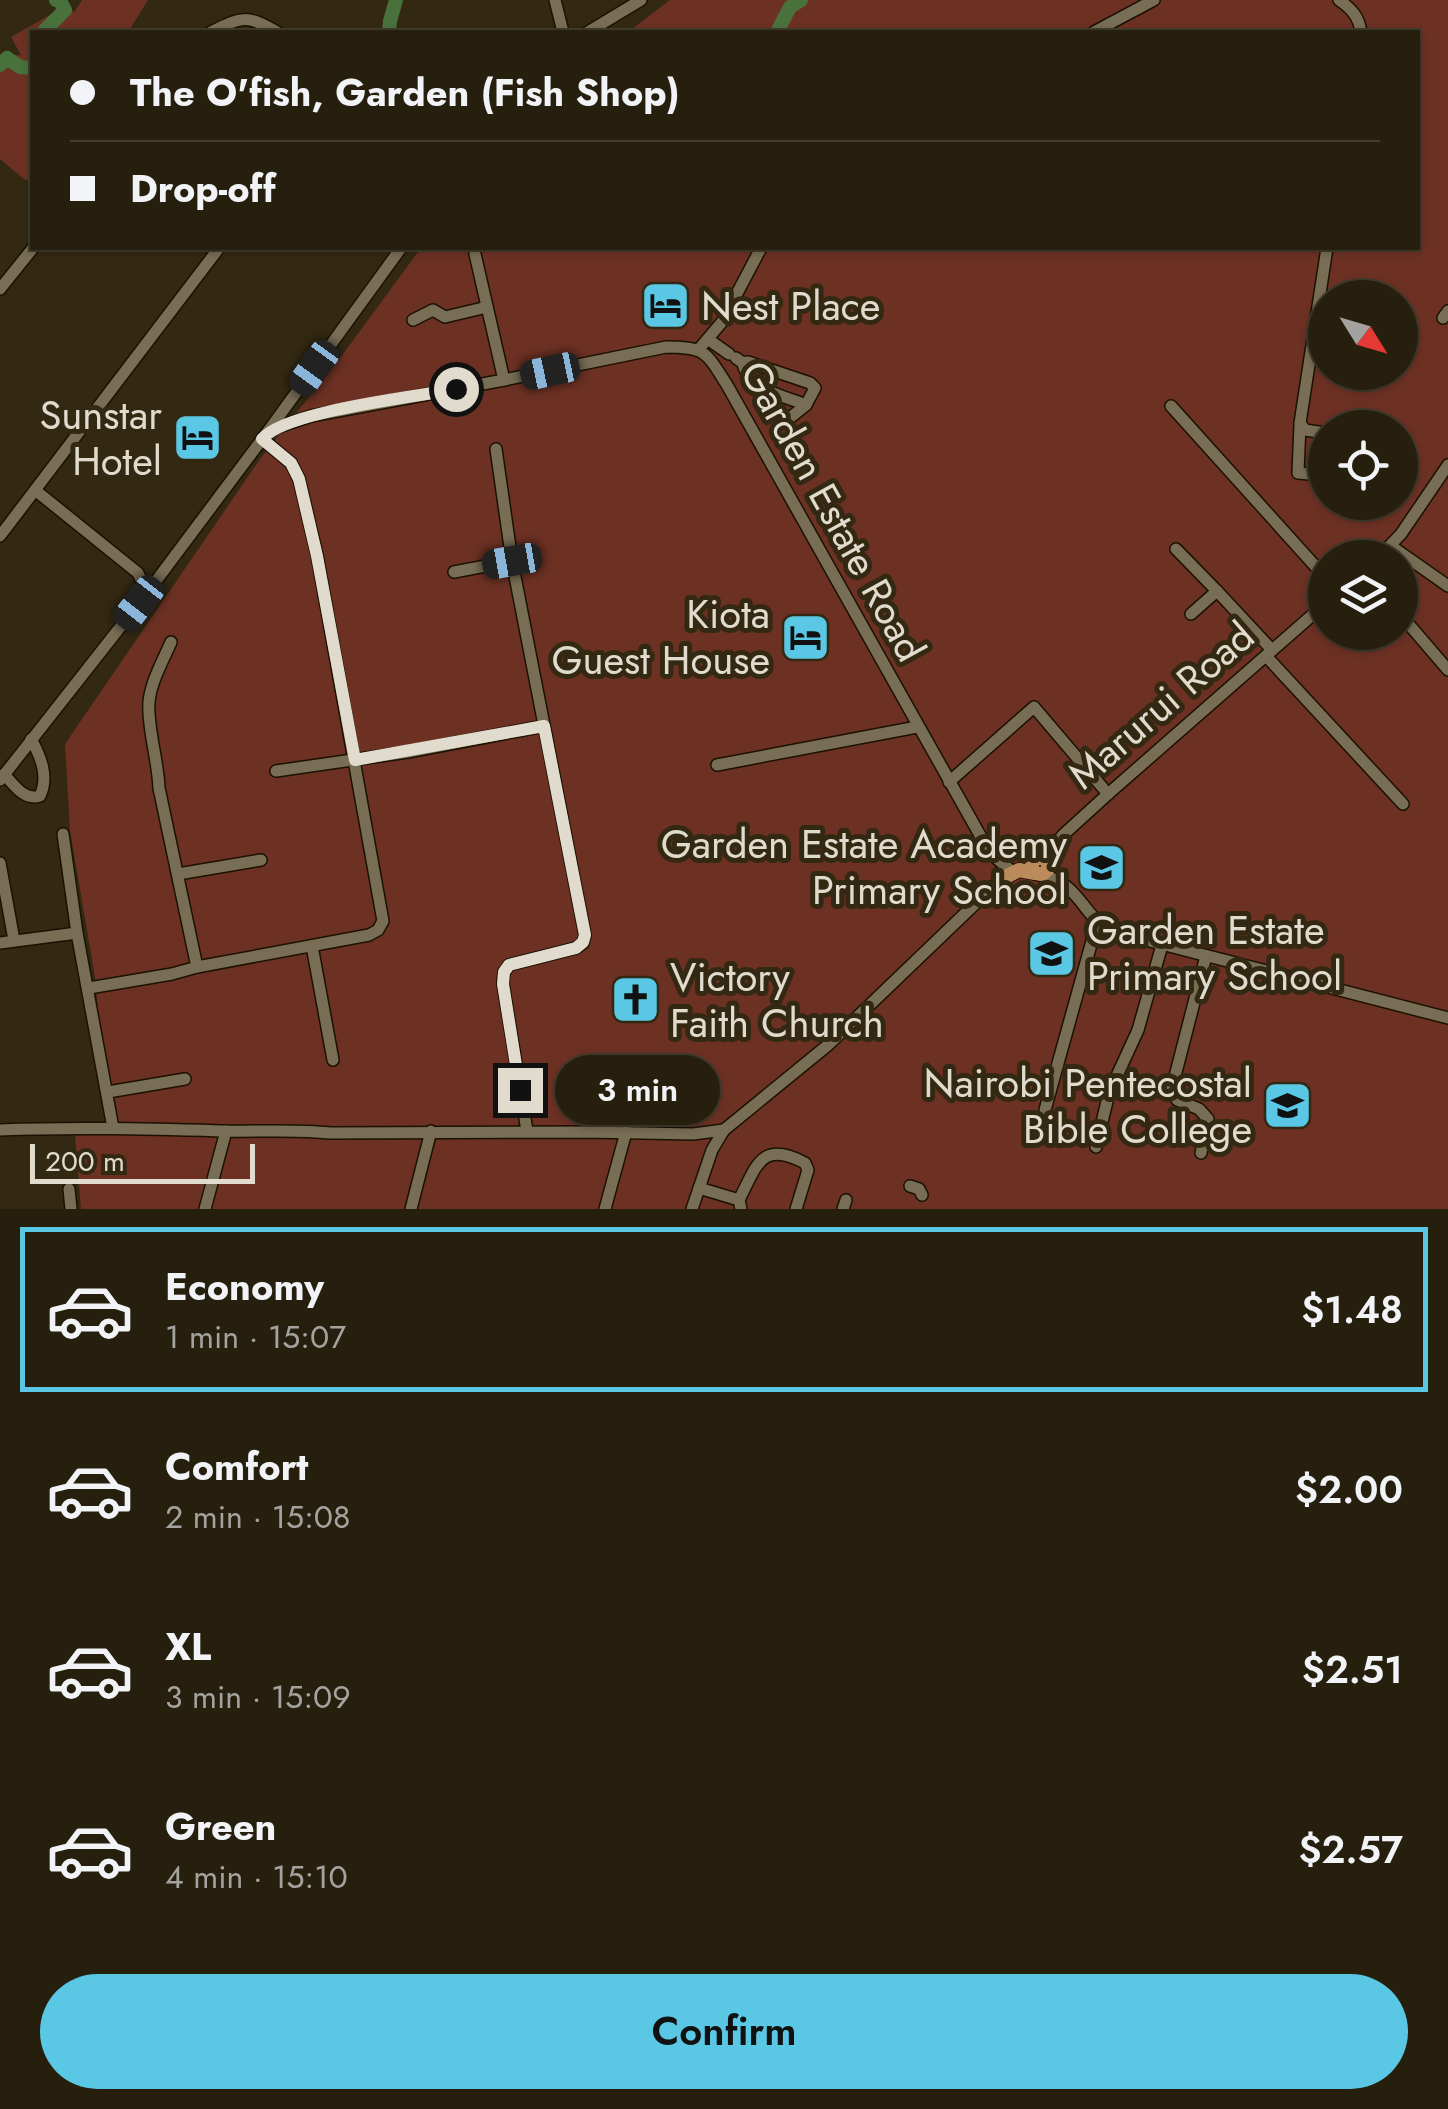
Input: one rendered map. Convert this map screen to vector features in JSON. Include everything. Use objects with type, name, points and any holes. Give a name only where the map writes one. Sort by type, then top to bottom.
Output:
[{"type":"main road","name":"Garden Estate Road","points":[[1010,874],[1040,866]]},
{"type":"street","points":[[555,0],[562,30]]},
{"type":"street","points":[[591,30],[641,0]]},
{"type":"street","points":[[1098,30],[1154,0]]},
{"type":"street","points":[[1340,0],[1359,21],[1361,30]]},
{"type":"street","points":[[215,30],[247,18],[272,30]]},
{"type":"street","points":[[0,289],[31,250]]},
{"type":"street","points":[[0,536],[217,250]]},
{"type":"street","points":[[31,740],[42,765],[44,788],[40,796],[31,798],[2,777],[31,740],[147,593],[400,250]]},
{"type":"street","points":[[736,358],[766,405],[786,422],[806,405],[815,388],[704,344],[722,322],[760,250]]},
{"type":"street","points":[[1308,474],[1298,473],[1300,424],[1328,250]]},
{"type":"street","points":[[474,254],[504,380]]},
{"type":"street","points":[[412,320],[433,310],[445,317],[487,307]]},
{"type":"street","name":"Garden Estate Road","points":[[266,434],[311,416],[666,347],[704,344],[917,727],[994,858],[1010,874]]},
{"type":"street","points":[[753,382],[806,405]]},
{"type":"street","points":[[294,396],[297,410],[311,416]]},
{"type":"street","points":[[1170,406],[1308,558]]},
{"type":"street","points":[[1300,424],[1308,430]]},
{"type":"street","points":[[88,988],[374,934],[383,921],[317,556],[299,479],[291,463],[266,434]]},
{"type":"street","points":[[496,449],[512,561],[585,935],[576,948],[509,965],[504,972],[527,1132]]},
{"type":"street","points":[[1394,540],[1448,465]]},
{"type":"street","points":[[35,490],[138,572],[147,593]]},
{"type":"street","points":[[1176,549],[1218,591],[1404,804]]},
{"type":"street","points":[[454,572],[512,561]]},
{"type":"street","points":[[1418,565],[1448,586]]},
{"type":"street","points":[[138,572],[162,572]]},
{"type":"street","points":[[1191,614],[1218,591]]},
{"type":"street","name":"Marurui Road","points":[[1040,866],[1064,836],[1108,794],[1308,619]]},
{"type":"street","points":[[1418,635],[1448,670]]},
{"type":"street","points":[[171,642],[156,675],[149,708],[159,788],[197,967]]},
{"type":"street","points":[[949,782],[1034,707],[1108,794]]},
{"type":"street","points":[[276,771],[544,726]]},
{"type":"street","points":[[717,765],[917,727]]},
{"type":"street","points":[[64,834],[77,933],[112,1128]]},
{"type":"street","points":[[178,874],[261,860]]},
{"type":"street","points":[[0,863],[14,940]]},
{"type":"street","points":[[1040,866],[1060,880],[1097,923],[1128,937],[1448,1018]]},
{"type":"street","points":[[692,1209],[712,1150],[724,1130],[828,1045],[1010,874]]},
{"type":"street","points":[[1044,1110],[1097,923]]},
{"type":"street","points":[[0,943],[77,933]]},
{"type":"street","points":[[1096,1148],[1109,1093],[1138,1030],[1162,944]]},
{"type":"street","points":[[312,946],[332,1060]]},
{"type":"street","points":[[1201,1152],[1208,1123],[1206,1114],[1179,1102],[1172,1088],[1206,956]]},
{"type":"street","points":[[108,1092],[185,1079]]},
{"type":"street","points":[[0,1130],[693,1134],[724,1130]]},
{"type":"street","points":[[411,1209],[431,1131]]},
{"type":"street","points":[[206,1209],[226,1132]]},
{"type":"street","points":[[605,1209],[626,1132]]},
{"type":"street","points":[[693,1134],[712,1150]]},
{"type":"street","points":[[699,1188],[740,1204],[760,1159],[782,1154],[805,1163],[808,1170],[796,1209]]},
{"type":"street","points":[[910,1186],[922,1195]]},
{"type":"street","points":[[69,1189],[71,1209]]},
{"type":"shaded area","points":[[82,0],[148,0],[129,30],[30,30],[30,181],[0,159],[0,56],[21,55],[11,37],[50,15],[75,11]]},
{"type":"shaded area","points":[[670,0],[1448,0],[1448,1209],[81,1209],[75,1134],[109,1133],[95,977],[70,831],[65,744],[260,459],[420,250],[1420,250],[1420,30],[631,30]]},
{"type":"waterway","points":[[45,30],[65,10],[56,0]]},
{"type":"waterway","points":[[389,30],[396,0]]},
{"type":"waterway","points":[[778,30],[790,7],[801,0]]},
{"type":"waterway","points":[[0,65],[7,58],[20,67],[30,68]]},
{"type":"place","name":"Nest Place","points":[[666,306]]},
{"type":"place","name":"Sunstar Hotel","points":[[197,438]]},
{"type":"place","name":"Kiota Guest House","points":[[805,637]]},
{"type":"place","name":"Garden Estate Academy Primary School","points":[[1102,867]]},
{"type":"place","name":"Garden Estate Primary School","points":[[1052,953]]},
{"type":"place","name":"Victory Faith Church","points":[[635,1000]]},
{"type":"place","name":"Nairobi Pentecostal Bible College","points":[[1287,1106]]},
{"type":"route","points":[[456,389],[299,419],[270,430],[262,439],[291,463],[299,479],[355,760],[544,726],[585,935],[576,948],[506,967],[502,978],[520,1090]]}]
